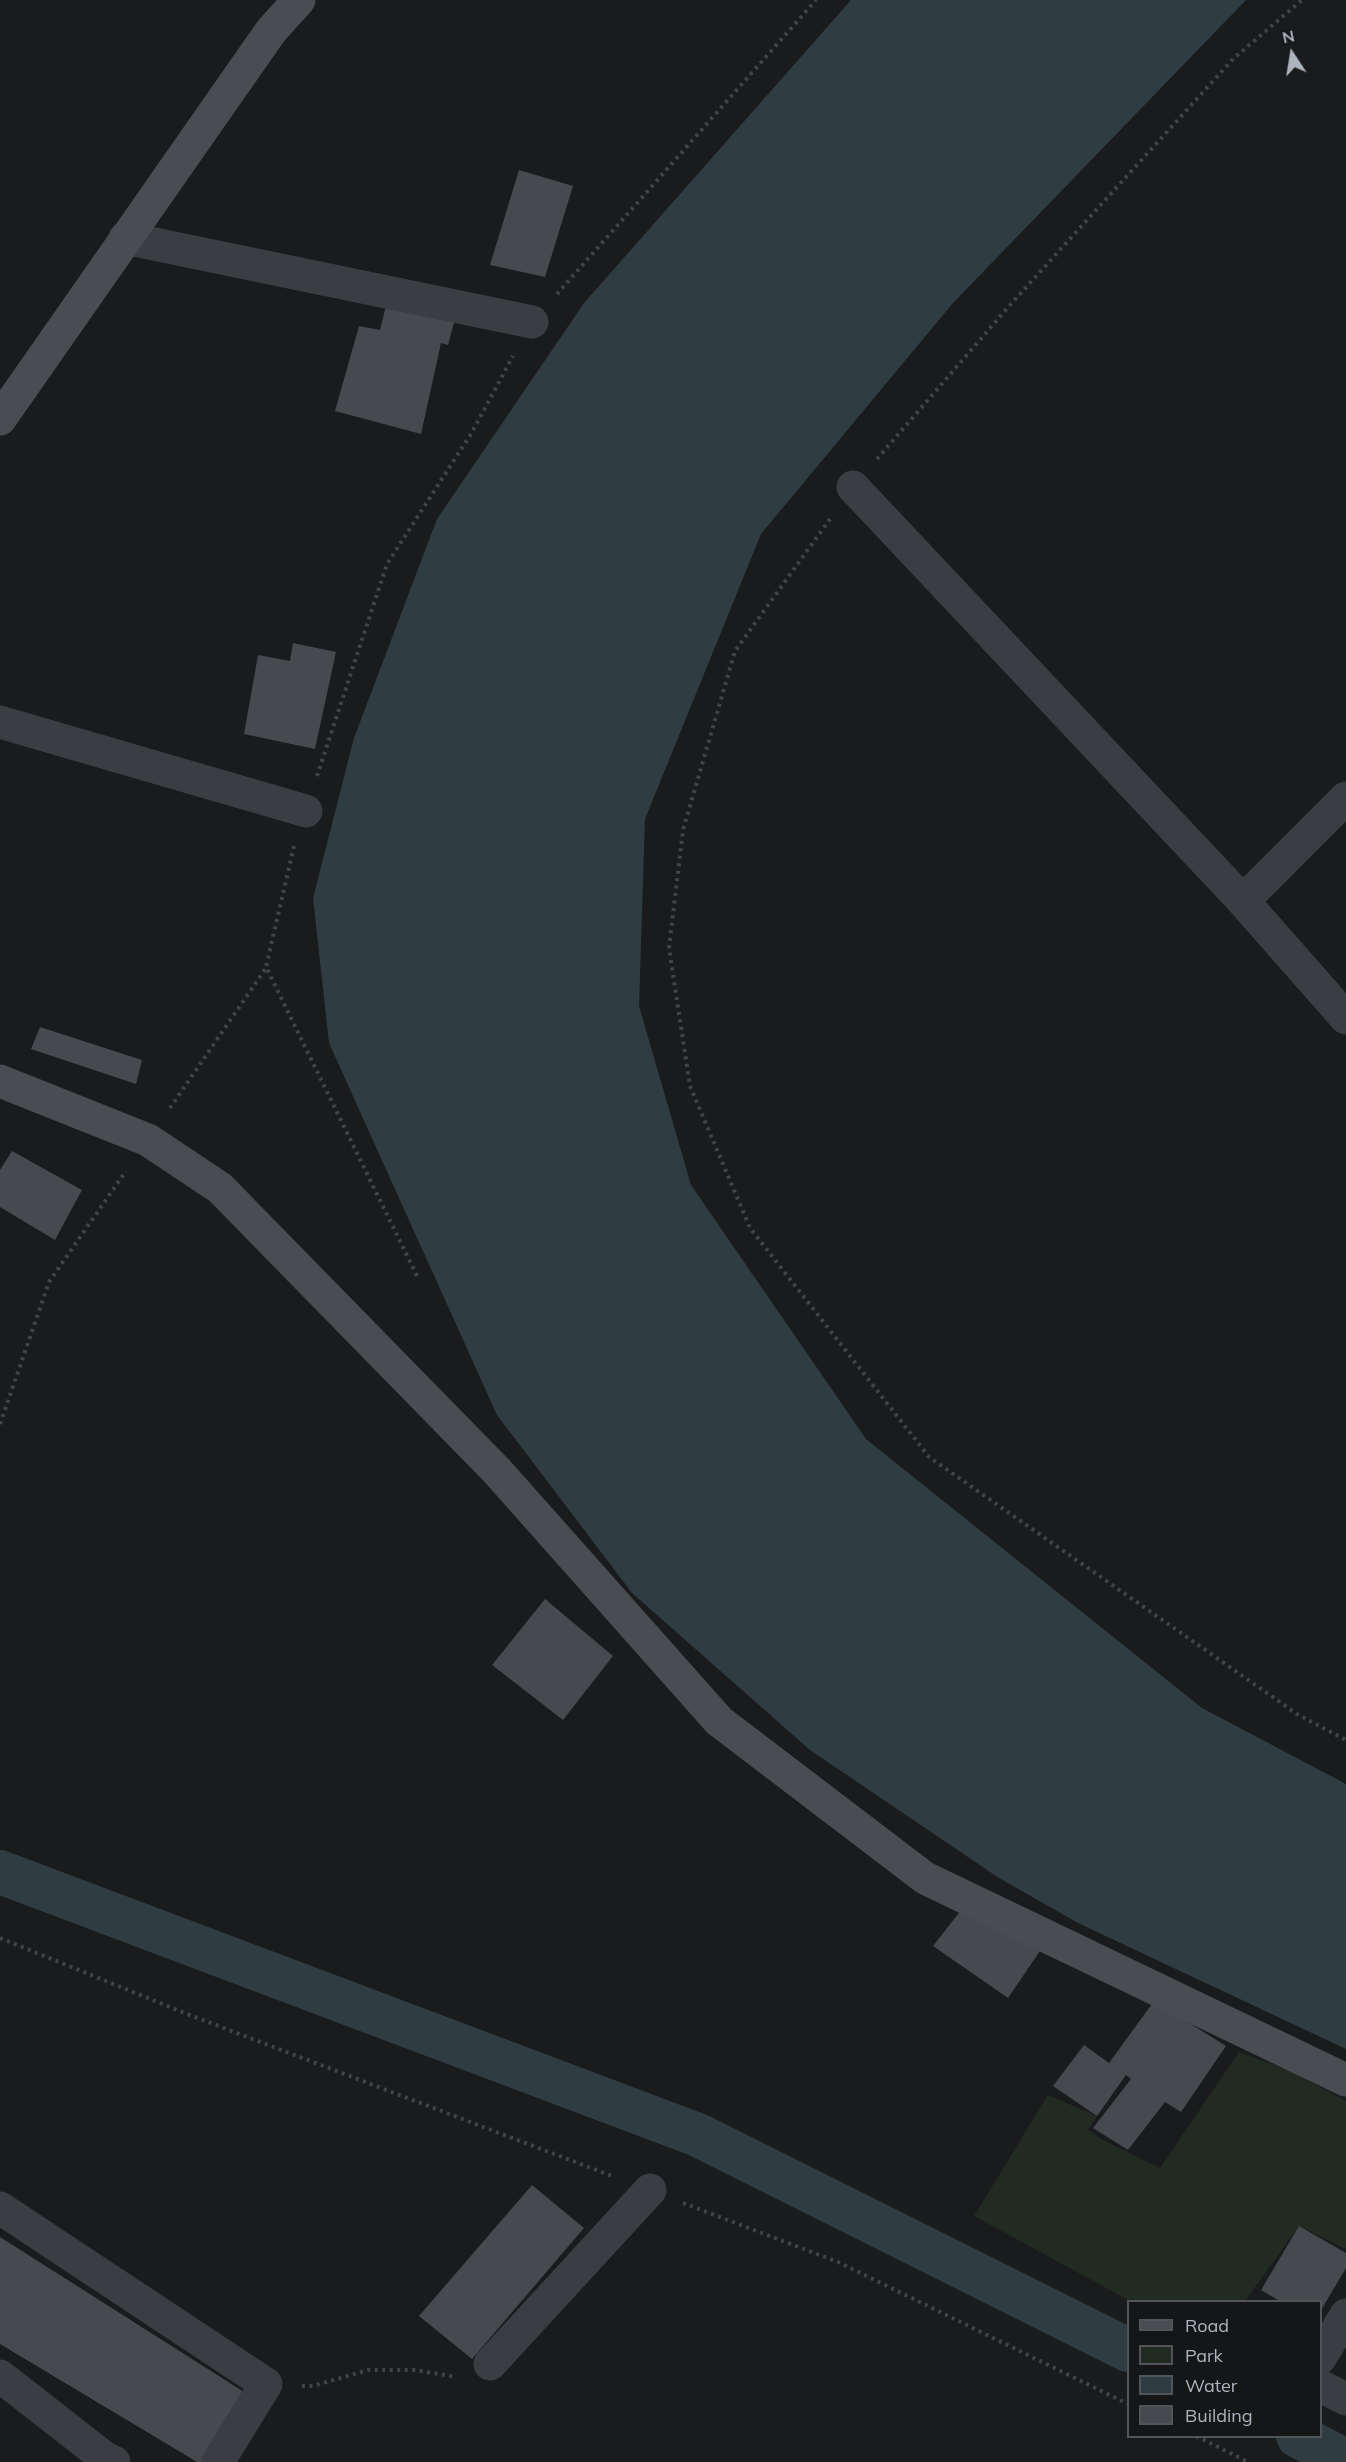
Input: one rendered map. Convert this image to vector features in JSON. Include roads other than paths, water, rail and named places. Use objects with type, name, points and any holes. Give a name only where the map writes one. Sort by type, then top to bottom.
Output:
[{"type":"street","points":[[0,419],[271,31],[299,0]]},
{"type":"street","points":[[125,238],[532,322]]},
{"type":"street","points":[[853,487],[1243,901],[1346,1018]]},
{"type":"street","points":[[0,722],[306,811]]},
{"type":"street","points":[[1243,901],[1346,798]]},
{"type":"street","points":[[0,1081],[148,1140],[220,1188],[497,1471],[720,1721],[926,1878],[1346,2080]]},
{"type":"street","points":[[490,2364],[650,2190]]},
{"type":"street","points":[[0,2208],[266,2384],[218,2462]]},
{"type":"street","points":[[1322,2355],[1346,2315]]},
{"type":"street","points":[[0,2376],[105,2458],[114,2462]]},
{"type":"street","points":[[1322,2386],[1346,2399]]},
{"type":"water","points":[[851,0],[1246,0],[953,303],[761,534],[645,819],[639,1006],[691,1185],[866,1439],[1202,1708],[1346,1784],[1346,2049],[1078,1923],[999,1878],[810,1750],[632,1593],[497,1415],[329,1043],[313,898],[354,738],[437,519],[584,303]]},
{"type":"waterway","points":[[0,1872],[698,2135],[1127,2350]]},
{"type":"waterway","points":[[1302,2438],[1346,2461]]}]
